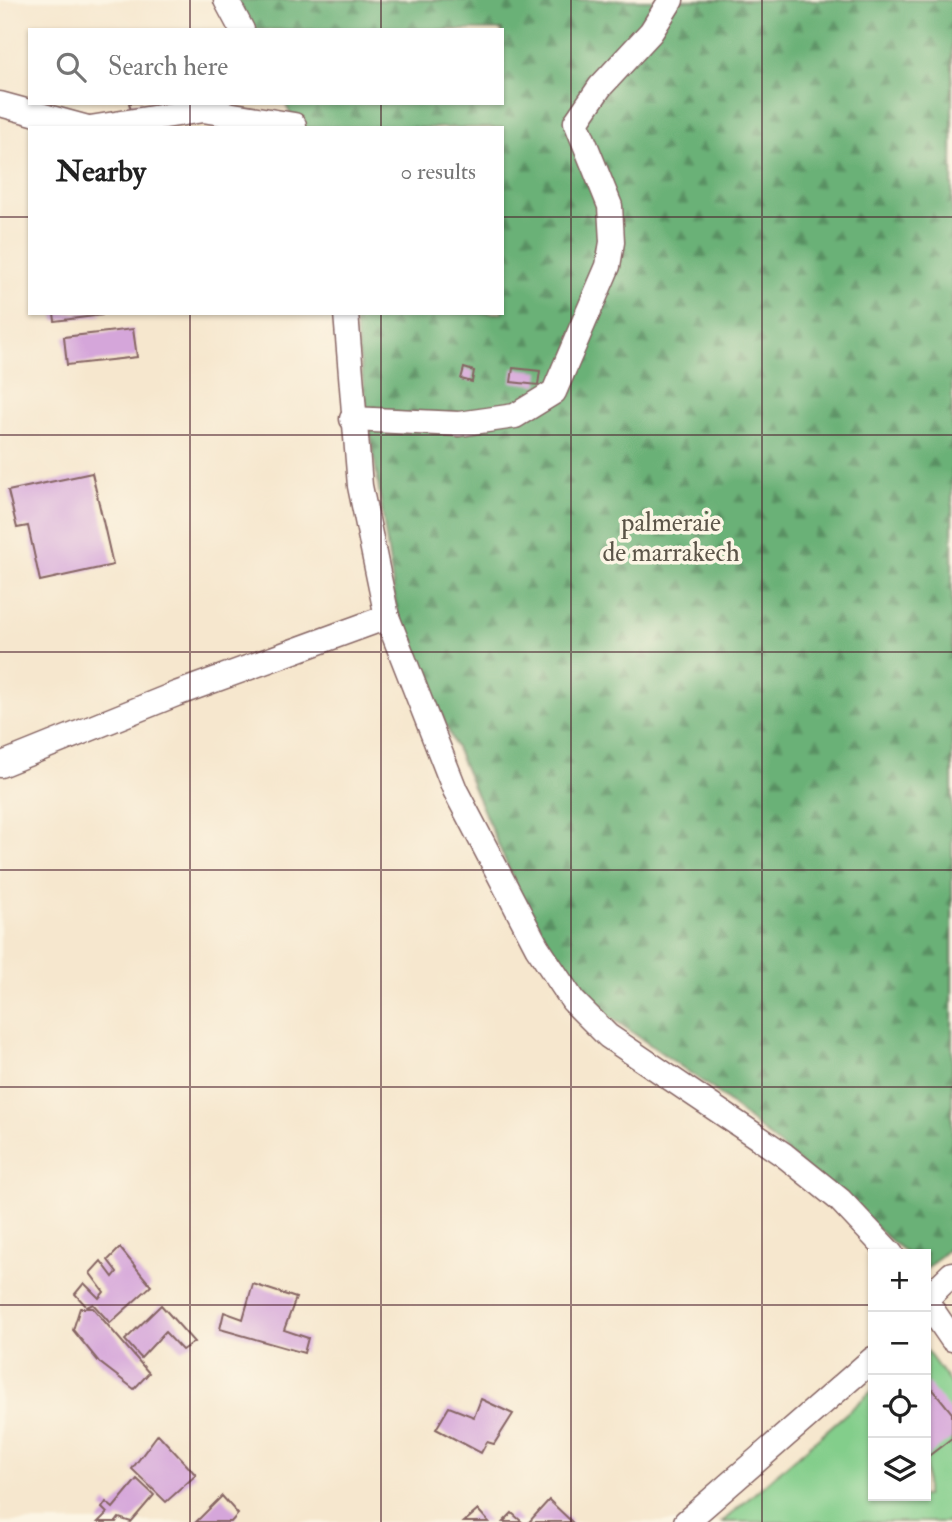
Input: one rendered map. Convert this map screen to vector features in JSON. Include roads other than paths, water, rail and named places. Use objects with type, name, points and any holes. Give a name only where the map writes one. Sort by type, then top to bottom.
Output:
[{"type":"street","points":[[226,0],[241,28]]},
{"type":"street","points":[[352,419],[459,424],[515,416],[554,392],[608,266],[612,242],[610,206],[576,122],[600,87],[651,32],[671,0]]},
{"type":"street","points":[[0,104],[82,126]]},
{"type":"street","points":[[102,126],[203,110],[290,119]]},
{"type":"street","points":[[346,315],[352,419],[360,486],[387,617],[456,790],[537,947],[573,1001],[608,1036],[784,1155],[840,1199],[886,1249]]},
{"type":"street","points":[[0,765],[176,694],[387,617]]},
{"type":"street","points":[[931,1295],[952,1274]]},
{"type":"street","points":[[931,1308],[952,1339]]},
{"type":"street","points":[[686,1522],[868,1363]]},
{"type":"park label","name":"palmeraie de marrakech","points":[[671,538]]}]
